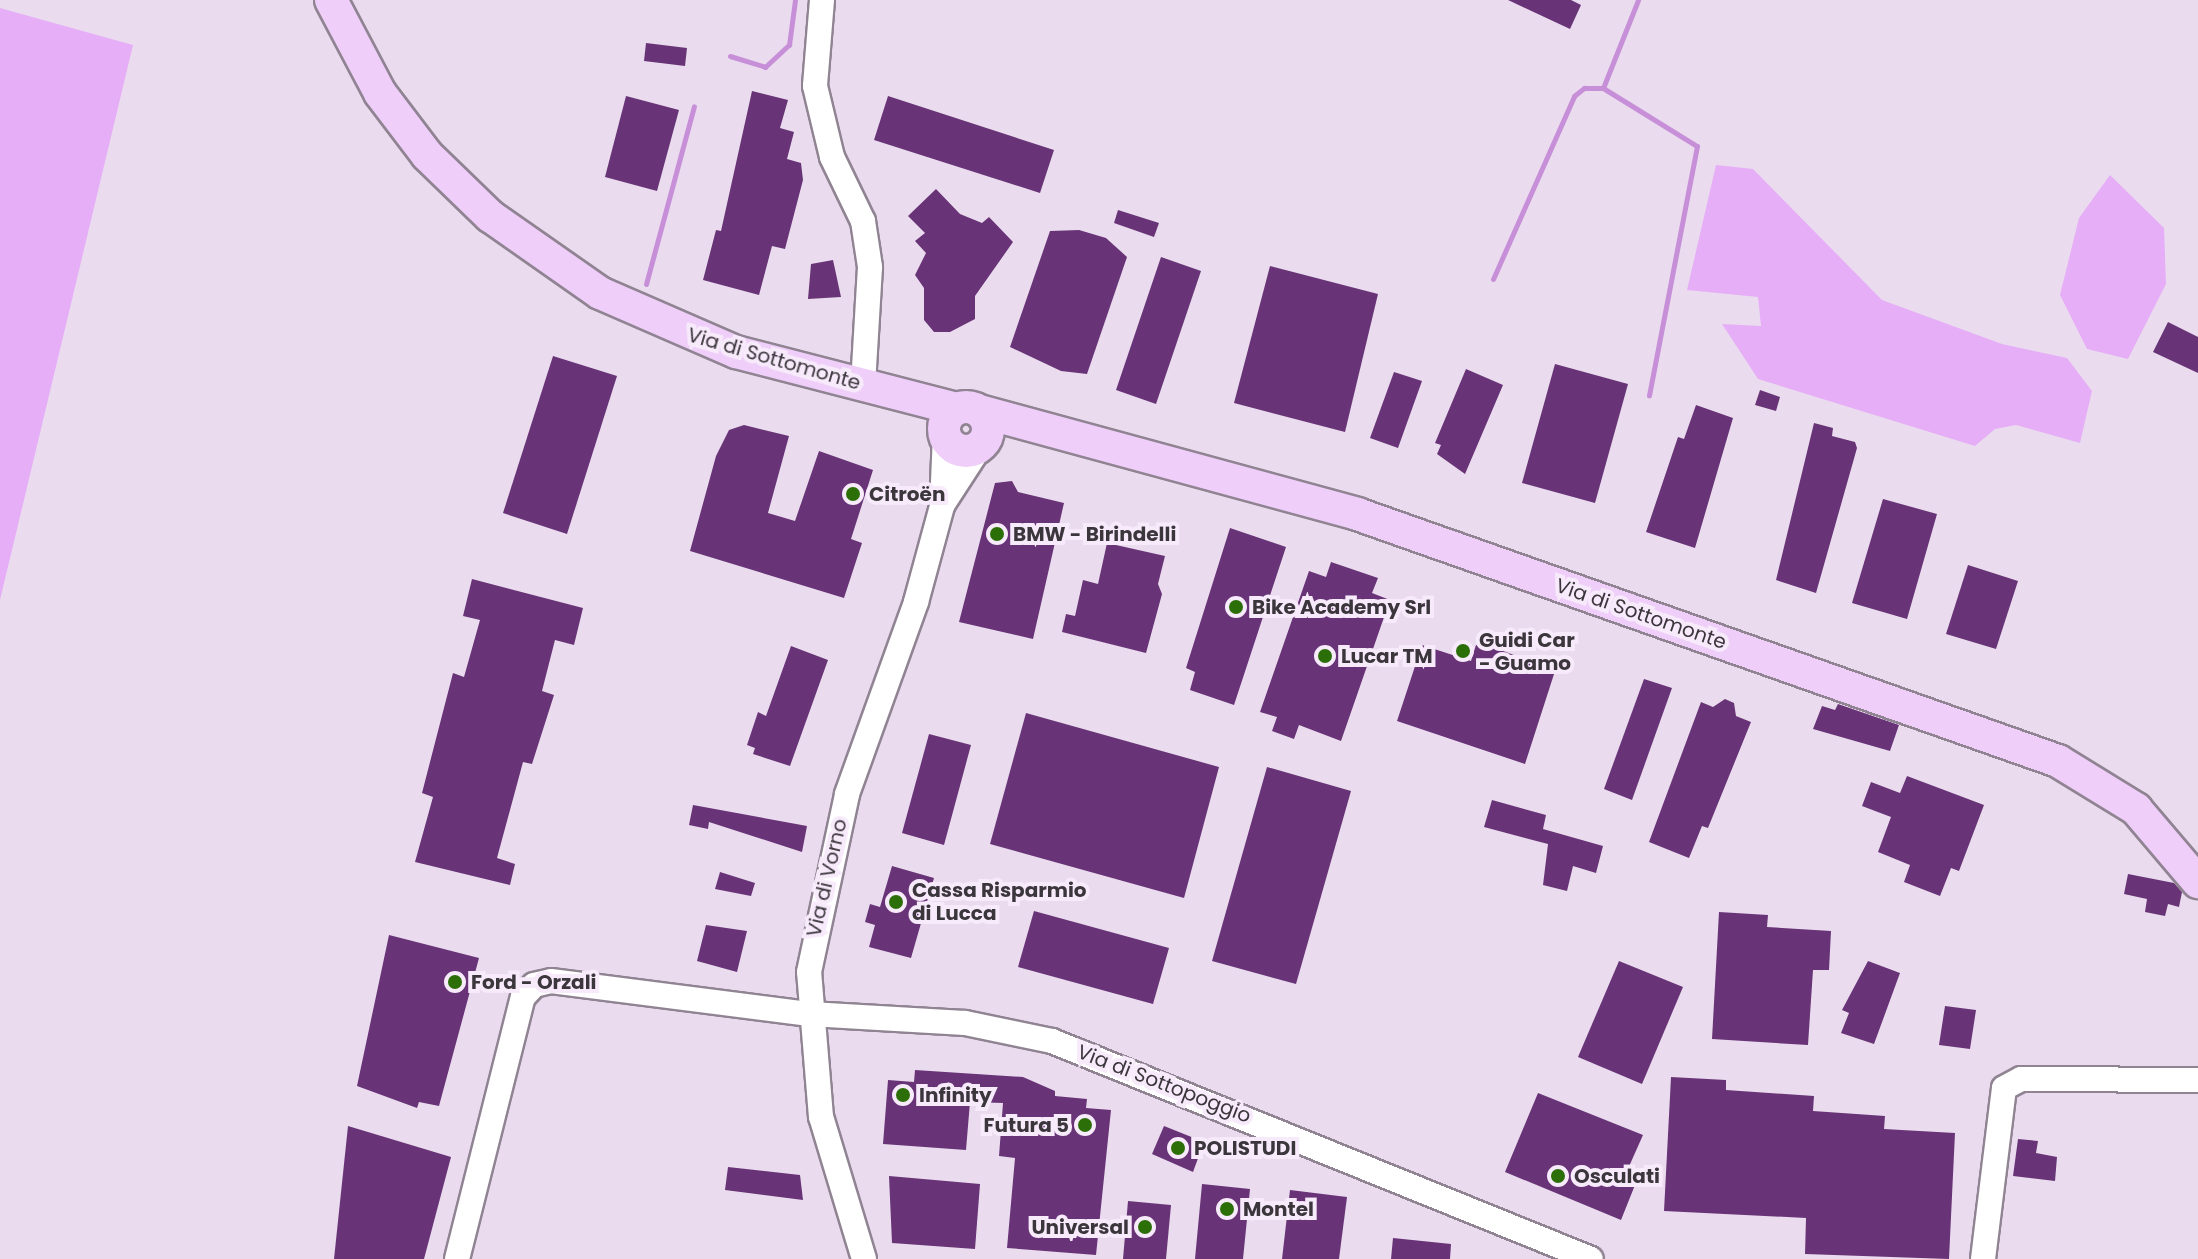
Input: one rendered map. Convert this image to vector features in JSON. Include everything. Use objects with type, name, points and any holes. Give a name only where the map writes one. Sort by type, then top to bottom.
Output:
[{"type":"main road","name":"Via di Sottomonte","points":[[331,0],[380,93],[427,155],[525,241],[600,293],[666,326],[872,387],[960,418],[1040,430],[1357,514],[2046,756],[2104,784],[2136,809],[2198,882]]},
{"type":"main road","name":"Via di Sottomonte","points":[[960,418],[961,451],[1040,430]]},
{"type":"street","points":[[822,0],[815,86],[832,157],[863,221],[870,267],[872,387]]},
{"type":"street","name":"Via di Vorno","points":[[864,1259],[829,1156],[810,1014],[813,929],[841,816],[916,602],[942,506],[960,418]]},
{"type":"street","name":"Via di Vorno","points":[[942,506],[982,444]]},
{"type":"street","name":"Via di Sottopoggio","points":[[457,1259],[523,997],[534,985],[551,981],[810,1014],[965,1023],[1052,1041],[1591,1259]]},
{"type":"street","points":[[1983,1259],[2004,1088],[2021,1079],[2198,1080]]},
{"type":"shaded area","points":[[0,8],[133,45],[0,600]]},
{"type":"shaded area","points":[[1716,165],[1753,169],[1882,300],[2002,344],[2067,358],[2092,391],[2080,443],[2016,425],[1995,429],[1975,446],[1758,379],[1722,324],[1761,326],[1758,297],[1687,290]]},
{"type":"shaded area","points":[[2110,175],[2164,228],[2166,284],[2128,359],[2087,349],[2060,295],[2079,218]]},
{"type":"building","points":[[1508,0],[1571,0],[1581,5],[1570,29]]},
{"type":"building","points":[[646,43],[687,48],[685,66],[644,61]]},
{"type":"building","points":[[752,91],[788,100],[780,128],[794,132],[787,159],[801,163],[803,180],[785,249],[772,246],[759,295],[703,280],[716,230],[721,231]]},
{"type":"building","points":[[626,96],[679,110],[657,191],[605,177]]},
{"type":"building","points":[[888,96],[1054,150],[1040,193],[874,140]]},
{"type":"building","points":[[936,189],[960,214],[982,223],[989,217],[1013,242],[975,296],[975,319],[950,332],[934,332],[924,320],[924,288],[915,275],[926,253],[915,241],[925,233],[908,216]]},
{"type":"building","points":[[1118,210],[1159,223],[1154,237],[1114,223]]},
{"type":"building","points":[[1079,230],[1106,238],[1127,257],[1087,374],[1061,371],[1010,347],[1050,231]]},
{"type":"building","points":[[1161,257],[1201,271],[1156,404],[1116,390]]},
{"type":"building","points":[[833,260],[841,297],[808,299],[811,264]]},
{"type":"building","points":[[1270,266],[1378,294],[1345,432],[1234,403]]},
{"type":"building","points":[[2168,322],[2198,337],[2198,373],[2153,352]]},
{"type":"building","points":[[553,356],[617,376],[567,534],[503,513]]},
{"type":"building","points":[[1555,364],[1628,384],[1595,503],[1522,483]]},
{"type":"building","points":[[1466,369],[1503,385],[1465,474],[1437,454],[1441,445],[1435,443]]},
{"type":"building","points":[[1394,372],[1422,381],[1398,448],[1370,438]]},
{"type":"building","points":[[1760,390],[1780,397],[1776,411],[1755,405]]},
{"type":"building","points":[[1696,405],[1733,418],[1695,548],[1646,532],[1678,437],[1684,439]]},
{"type":"building","points":[[1814,423],[1833,428],[1832,436],[1855,442],[1857,448],[1816,593],[1776,580]]},
{"type":"building","points":[[744,425],[789,436],[768,513],[795,521],[819,451],[873,470],[851,539],[862,543],[844,598],[690,551],[716,456],[729,430]]},
{"type":"building","points":[[1012,481],[1018,492],[1064,503],[1033,639],[959,622],[995,483]]},
{"type":"building","points":[[1883,499],[1937,514],[1907,619],[1852,603]]},
{"type":"building","name":"Bike Academy Srl","points":[[1230,528],[1286,547],[1234,705],[1190,690],[1195,672],[1186,668]]},
{"type":"building","points":[[1107,543],[1165,556],[1158,584],[1162,594],[1146,653],[1062,632],[1066,614],[1075,616],[1083,580],[1098,584]]},
{"type":"building","name":"Lucar TM","points":[[1331,562],[1378,578],[1372,593],[1390,600],[1341,741],[1299,725],[1294,739],[1272,731],[1277,717],[1260,712],[1309,571],[1326,577]]},
{"type":"building","points":[[1968,565],[2018,581],[1996,649],[1946,634]]},
{"type":"building","points":[[472,579],[583,608],[574,645],[555,640],[542,691],[554,695],[532,764],[523,762],[497,858],[515,864],[510,885],[415,862],[433,797],[422,793],[453,673],[464,677],[480,620],[463,616]]},
{"type":"building","points":[[1422,645],[1471,661],[1476,645],[1498,649],[1555,671],[1525,764],[1397,721]]},
{"type":"building","points":[[791,646],[828,660],[790,766],[753,754],[755,748],[747,745],[758,712],[766,716]]},
{"type":"building","points":[[1644,679],[1672,688],[1632,800],[1604,789]]},
{"type":"building","points":[[1725,699],[1734,703],[1736,716],[1751,722],[1708,828],[1702,826],[1689,858],[1649,842],[1701,702],[1713,707]]},
{"type":"building","points":[[1838,704],[1899,725],[1890,751],[1813,729],[1822,706],[1835,710]]},
{"type":"building","points":[[1026,713],[1219,767],[1184,898],[990,844]]},
{"type":"building","points":[[929,734],[971,745],[944,845],[902,833]]},
{"type":"building","points":[[1267,767],[1351,791],[1296,984],[1212,961]]},
{"type":"building","points":[[1907,776],[1984,805],[1959,871],[1951,868],[1940,896],[1904,882],[1910,865],[1878,852],[1891,817],[1862,806],[1871,782],[1900,793]]},
{"type":"building","points":[[1492,800],[1546,815],[1543,829],[1603,846],[1596,873],[1573,866],[1567,891],[1543,885],[1548,844],[1484,827]]},
{"type":"building","points":[[693,805],[807,826],[802,852],[709,822],[708,829],[689,825]]},
{"type":"building","points":[[892,866],[934,878],[911,958],[869,947],[875,925],[865,922],[870,904],[880,907]]},
{"type":"building","points":[[720,872],[755,883],[751,896],[715,889]]},
{"type":"building","points":[[2128,874],[2174,883],[2182,892],[2179,907],[2168,904],[2165,916],[2145,912],[2147,899],[2124,894]]},
{"type":"building","points":[[1034,911],[1169,948],[1153,1004],[1018,967]]},
{"type":"building","points":[[1719,912],[1768,915],[1767,927],[1831,931],[1829,970],[1813,970],[1808,1045],[1712,1039]]},
{"type":"building","points":[[706,925],[747,931],[737,972],[697,961]]},
{"type":"building","points":[[389,935],[479,958],[439,1106],[419,1102],[417,1108],[357,1086]]},
{"type":"building","points":[[1619,961],[1683,987],[1642,1084],[1578,1057]]},
{"type":"building","points":[[1868,961],[1900,973],[1874,1044],[1841,1033],[1849,1013],[1842,1010]]},
{"type":"building","points":[[1945,1006],[1976,1010],[1970,1049],[1939,1045]]},
{"type":"building","points":[[915,1070],[1023,1077],[1055,1091],[1055,1096],[1087,1099],[1086,1108],[1111,1110],[1096,1255],[1007,1248],[1015,1158],[999,1156],[1003,1103],[970,1102],[966,1150],[883,1144],[888,1080],[914,1082]]},
{"type":"building","points":[[1671,1077],[1726,1080],[1726,1090],[1814,1096],[1813,1111],[1885,1116],[1884,1129],[1955,1133],[1949,1259],[1805,1254],[1806,1218],[1664,1211]]},
{"type":"building","points":[[1538,1093],[1643,1135],[1623,1180],[1635,1185],[1621,1220],[1505,1172]]},
{"type":"building","points":[[348,1126],[451,1157],[424,1259],[334,1259]]},
{"type":"building","name":"POLISTUDI","points":[[1164,1126],[1204,1142],[1193,1172],[1152,1154]]},
{"type":"building","points":[[2018,1139],[2038,1141],[2036,1153],[2057,1157],[2055,1181],[2013,1176]]},
{"type":"building","points":[[728,1167],[800,1175],[803,1200],[725,1190]]},
{"type":"building","points":[[889,1176],[980,1184],[975,1249],[892,1243]]},
{"type":"building","points":[[1202,1184],[1250,1189],[1243,1259],[1195,1259]]},
{"type":"building","points":[[1290,1190],[1347,1197],[1339,1259],[1282,1259]]},
{"type":"building","points":[[1128,1201],[1171,1205],[1166,1259],[1123,1259]]},
{"type":"building","points":[[1393,1238],[1451,1244],[1450,1259],[1391,1259]]},
{"type":"waterway","points":[[730,56],[765,67],[789,45],[795,0]]},
{"type":"waterway","points":[[1603,88],[1638,0]]},
{"type":"waterway","points":[[1493,279],[1574,96],[1584,88],[1603,88],[1697,146],[1649,395]]},
{"type":"waterway","points":[[646,284],[694,106]]},
{"type":"place","name":"Citroën","points":[[853,494]]},
{"type":"place","name":"BMW - Birindelli","points":[[997,534]]},
{"type":"place","name":"Bike Academy Srl","points":[[1236,607]]},
{"type":"place","name":"Guidi Car - Guamo","points":[[1463,651]]},
{"type":"place","name":"Lucar TM","points":[[1325,656]]},
{"type":"place","name":"Cassa Risparmio di Lucca","points":[[896,902]]},
{"type":"place","name":"Ford - Orzali","points":[[455,982]]},
{"type":"place","name":"Infinity","points":[[903,1095]]},
{"type":"place","name":"Futura 5","points":[[1085,1125]]},
{"type":"place","name":"POLISTUDI","points":[[1178,1148]]},
{"type":"place","name":"Osculati","points":[[1558,1176]]},
{"type":"place","name":"Montel","points":[[1227,1209]]},
{"type":"place","name":"Universal","points":[[1145,1227]]}]
